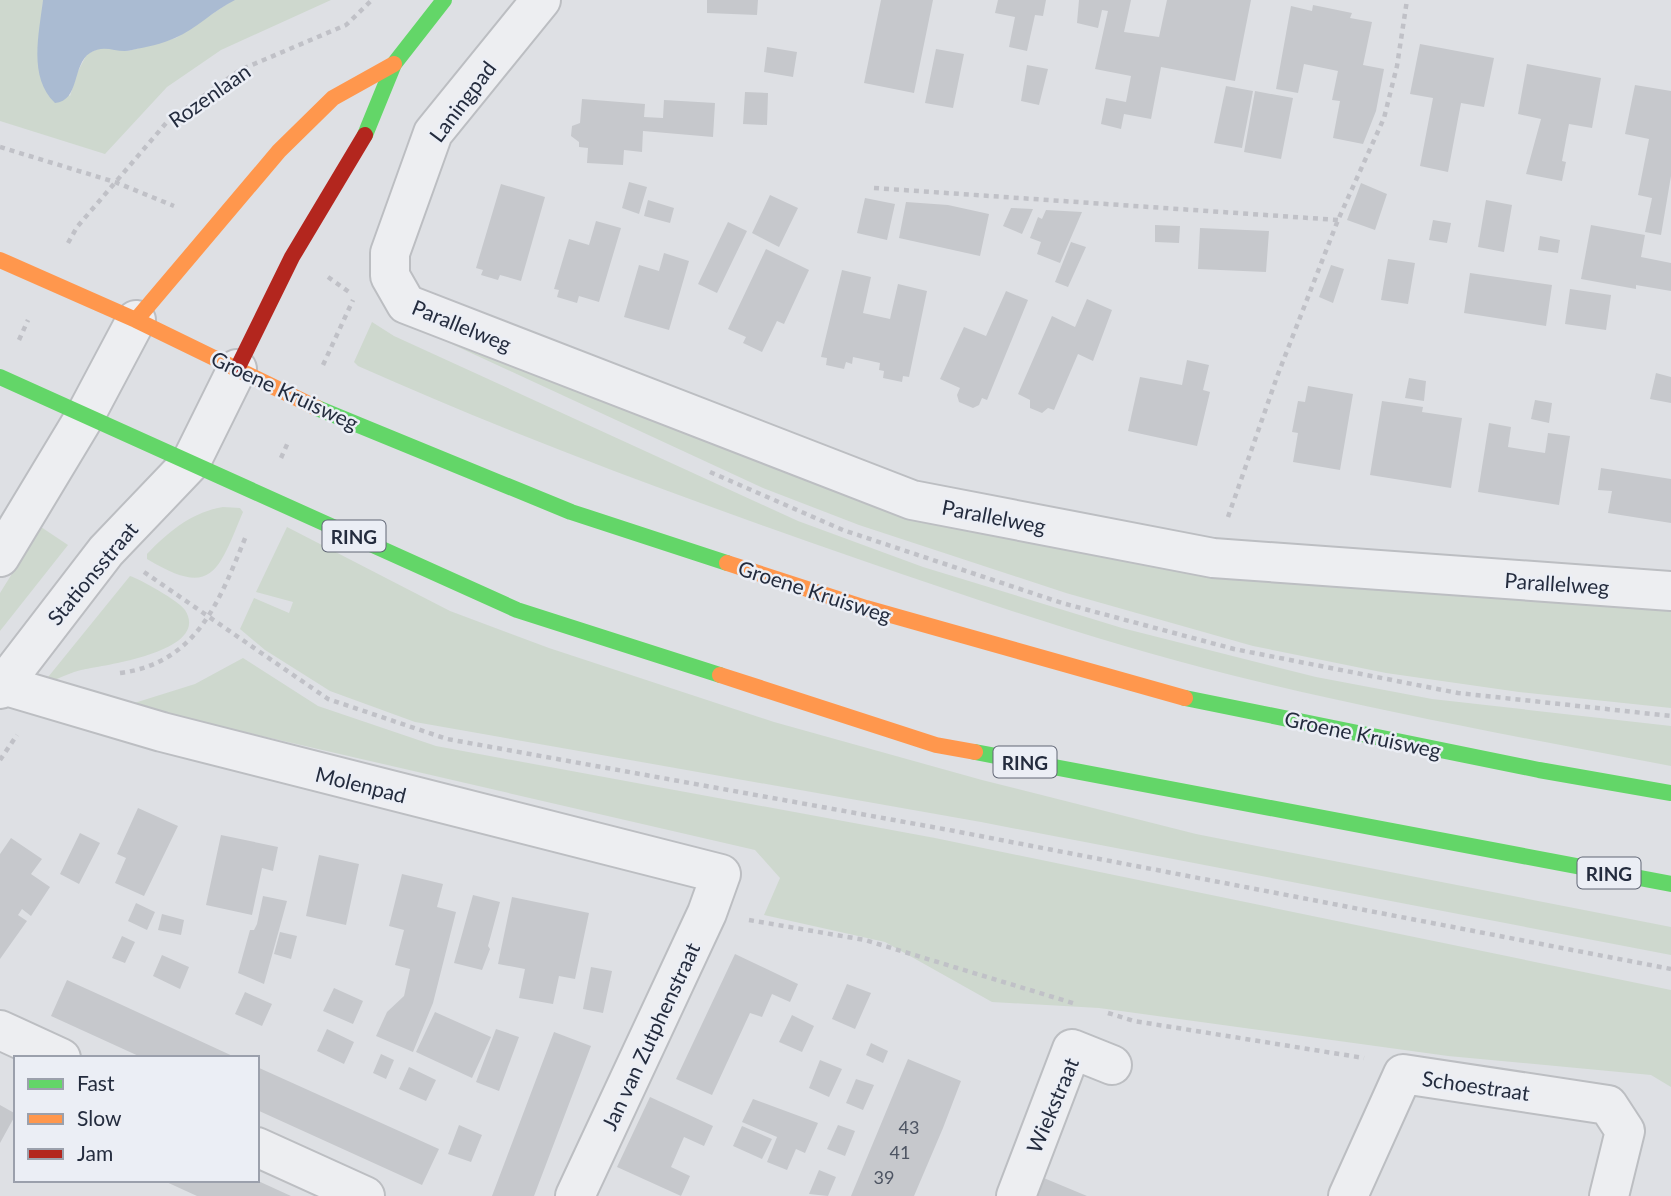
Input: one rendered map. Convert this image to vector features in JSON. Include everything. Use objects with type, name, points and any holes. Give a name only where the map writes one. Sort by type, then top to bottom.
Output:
[{"type":"main road","points":[[237,369],[292,257],[373,121],[394,64],[444,0]]},
{"type":"main road","points":[[136,320],[215,223],[333,98],[394,64]]},
{"type":"main road","name":"Groene Kruisweg","points":[[0,260],[136,320],[306,403],[571,512],[866,608],[1168,695],[1539,770],[1671,793]]},
{"type":"main road","name":"RING","points":[[0,377],[517,610],[936,746],[1671,884]]},
{"type":"street","name":"Laningpad","points":[[390,253],[433,133],[541,0]]},
{"type":"street","name":"Parallelweg","points":[[390,253],[390,276],[406,304],[912,500],[1213,558],[1671,591]]},
{"type":"street","points":[[0,557],[85,416],[136,320]]},
{"type":"street","name":"Stationsstraat","points":[[2,687],[106,551],[191,462],[237,369]]},
{"type":"street","name":"Molenpad","points":[[2,687],[162,732],[721,874]]},
{"type":"street","name":"Jan van Zutphenstraat","points":[[575,1196],[707,913],[721,874]]},
{"type":"street","points":[[0,1030],[57,1056]]},
{"type":"street","name":"Wiekstraat","points":[[1016,1196],[1072,1049],[1112,1065]]},
{"type":"street","name":"Schoestraat","points":[[1348,1196],[1403,1074],[1608,1105],[1625,1131],[1609,1196]]},
{"type":"street","points":[[259,1148],[365,1196]]},
{"type":"path","name":"Rozenlaan","points":[[66,246],[77,227],[167,122],[240,69],[346,24],[372,0]]},
{"type":"path","points":[[1213,558],[1278,374],[1338,220],[1384,118],[1397,66],[1407,0]]},
{"type":"path","points":[[0,147],[116,182],[178,208]]},
{"type":"path","points":[[874,188],[1338,220]]},
{"type":"path","points":[[333,343],[354,296]]},
{"type":"path","points":[[15,349],[30,317]]},
{"type":"path","points":[[290,437],[210,618],[328,699],[447,738],[950,830],[1671,969]]},
{"type":"path","points":[[707,913],[865,940],[1083,1006]]},
{"type":"path","points":[[1095,1010],[1134,1021],[1367,1058],[1403,1074]]},
{"type":"shaded area","points":[[0,0],[43,0],[38,66],[70,96],[77,73],[87,54],[102,47],[128,51],[176,38],[233,0],[331,0],[221,50],[167,87],[105,154],[0,121]]},
{"type":"shaded area","points":[[402,321],[908,509],[1671,606],[1671,708],[1519,692],[1386,673],[1253,646],[1066,593],[859,525],[763,488]]},
{"type":"shaded area","points":[[372,322],[394,336],[798,521],[923,567],[1122,628],[1316,677],[1432,699],[1671,726],[1671,766],[1395,712],[1231,675],[1091,636],[907,576],[607,468],[358,366],[354,362]]},
{"type":"shaded area","points":[[223,507],[240,508],[243,512],[227,550],[210,573],[200,577],[186,577],[147,559],[147,554],[181,524],[201,513]]},
{"type":"shaded area","points":[[41,527],[68,545],[0,631],[0,593]]},
{"type":"shaded area","points":[[287,527],[450,611],[549,648],[774,722],[982,780],[1196,834],[1671,927],[1671,955],[981,822],[415,722],[330,691],[265,650],[240,629],[254,598],[289,613],[293,602],[256,592]]},
{"type":"shaded area","points":[[130,576],[159,591],[185,610],[189,624],[183,636],[170,646],[153,653],[74,672],[40,687]]},
{"type":"shaded area","points":[[243,658],[318,706],[436,746],[935,838],[1671,990],[1671,1087],[1651,1075],[1448,1056],[1099,1008],[992,1002],[885,942],[764,915],[780,878],[755,850],[128,705],[195,684]]},
{"type":"water","points":[[43,0],[235,0],[170,40],[132,50],[95,50],[84,58],[68,96],[55,103],[41,81],[38,68]]},
{"type":"building","points":[[707,0],[758,0],[757,15],[707,13]]},
{"type":"building","points":[[881,0],[933,0],[914,93],[864,83]]},
{"type":"building","points":[[998,0],[1046,0],[1043,16],[1035,15],[1027,51],[1009,47],[1015,17],[995,13]]},
{"type":"building","points":[[1079,0],[1131,0],[1124,32],[1159,37],[1167,0],[1251,0],[1235,81],[1161,67],[1151,119],[1124,114],[1121,129],[1101,124],[1106,98],[1126,102],[1131,76],[1095,69],[1108,11],[1102,10],[1098,28],[1077,23]]},
{"type":"building","points":[[1313,5],[1352,13],[1350,18],[1372,22],[1363,65],[1384,69],[1376,111],[1363,144],[1333,138],[1340,101],[1332,100],[1338,71],[1304,64],[1298,93],[1276,89],[1291,6],[1312,11]]},
{"type":"building","points":[[1420,44],[1494,58],[1484,107],[1461,103],[1448,172],[1420,166],[1433,98],[1410,94]]},
{"type":"building","points":[[767,47],[797,52],[793,77],[764,72]]},
{"type":"building","points":[[936,49],[964,54],[953,108],[925,103]]},
{"type":"building","points":[[1527,64],[1601,78],[1592,128],[1569,124],[1562,161],[1566,162],[1562,181],[1526,174],[1541,119],[1518,114]]},
{"type":"building","points":[[1027,65],[1048,69],[1039,105],[1021,101]]},
{"type":"building","points":[[1635,85],[1671,91],[1671,176],[1661,235],[1645,232],[1652,198],[1638,195],[1649,139],[1625,134]]},
{"type":"building","points":[[1226,86],[1253,91],[1242,148],[1214,143]]},
{"type":"building","points":[[1255,91],[1293,98],[1281,159],[1244,152]]},
{"type":"building","points":[[745,92],[768,93],[767,125],[743,124]]},
{"type":"building","points":[[582,99],[645,104],[644,117],[663,118],[664,100],[715,103],[713,137],[643,131],[642,152],[624,150],[623,165],[587,163],[588,148],[579,147],[579,142],[571,136],[572,126],[580,123]]},
{"type":"building","points":[[629,182],[647,187],[639,214],[622,208]]},
{"type":"building","points":[[1361,183],[1387,194],[1375,230],[1347,220]]},
{"type":"building","points":[[501,184],[545,197],[521,281],[500,275],[498,280],[481,275],[483,270],[476,268]]},
{"type":"building","points":[[770,195],[798,208],[779,247],[752,233]]},
{"type":"building","points":[[865,198],[895,204],[887,240],[857,233]]},
{"type":"building","points":[[648,200],[674,208],[670,223],[644,216]]},
{"type":"building","points":[[1486,200],[1512,205],[1504,252],[1478,247]]},
{"type":"building","points":[[906,202],[948,205],[989,214],[980,256],[899,238]]},
{"type":"building","points":[[1011,208],[1033,209],[1022,234],[1003,226]]},
{"type":"building","points":[[1046,210],[1082,212],[1060,263],[1037,254],[1041,242],[1030,238],[1038,217],[1042,219]]},
{"type":"building","points":[[1433,220],[1451,223],[1447,243],[1429,240]]},
{"type":"building","points":[[596,221],[621,228],[599,302],[579,296],[577,303],[557,297],[559,290],[554,289],[569,239],[589,245]]},
{"type":"building","points":[[728,222],[747,231],[717,293],[698,284]]},
{"type":"building","points":[[1155,225],[1180,226],[1179,243],[1155,242]]},
{"type":"building","points":[[1591,225],[1645,235],[1641,257],[1671,263],[1671,291],[1636,285],[1636,289],[1581,279]]},
{"type":"building","points":[[1200,228],[1269,231],[1266,272],[1198,269]]},
{"type":"building","points":[[1540,236],[1560,240],[1558,253],[1538,250]]},
{"type":"building","points":[[1071,242],[1086,247],[1068,287],[1055,282]]},
{"type":"building","points":[[766,249],[809,270],[784,324],[777,321],[762,352],[743,343],[746,337],[728,329]]},
{"type":"building","points":[[664,253],[689,261],[669,330],[624,317],[639,265],[659,271]]},
{"type":"building","points":[[1388,259],[1415,263],[1408,304],[1381,300]]},
{"type":"building","points":[[1331,265],[1344,269],[1333,303],[1319,297]]},
{"type":"building","points":[[842,270],[871,277],[863,313],[890,319],[898,284],[927,291],[909,377],[903,376],[902,382],[883,378],[884,371],[879,370],[880,363],[853,357],[852,364],[846,362],[844,369],[826,365],[827,358],[821,357]]},
{"type":"building","points":[[1470,273],[1552,285],[1546,326],[1464,313]]},
{"type":"building","points":[[1570,289],[1611,295],[1606,330],[1565,324]]},
{"type":"building","points":[[1006,291],[1028,300],[987,400],[982,398],[979,405],[973,408],[959,402],[957,395],[960,388],[940,379],[964,327],[986,336]]},
{"type":"building","points":[[1087,299],[1112,310],[1093,361],[1078,354],[1054,410],[1048,408],[1042,413],[1030,408],[1030,400],[1018,394],[1052,316],[1075,327]]},
{"type":"building","points":[[1187,360],[1209,365],[1203,390],[1210,392],[1197,446],[1128,431],[1140,377],[1182,385]]},
{"type":"building","points":[[1656,373],[1671,377],[1671,403],[1650,399]]},
{"type":"building","points":[[1409,378],[1426,381],[1424,401],[1405,398]]},
{"type":"building","points":[[1308,386],[1353,394],[1340,470],[1293,462],[1298,433],[1292,432],[1298,401],[1305,402]]},
{"type":"building","points":[[1535,400],[1552,403],[1549,423],[1531,419]]},
{"type":"building","points":[[1382,401],[1423,407],[1422,412],[1462,418],[1451,488],[1370,475]]},
{"type":"building","points":[[1489,423],[1511,427],[1508,447],[1526,450],[1545,453],[1548,433],[1570,436],[1559,505],[1478,492]]},
{"type":"building","points":[[1601,468],[1671,479],[1671,523],[1608,513],[1612,491],[1598,490]]},
{"type":"building","points":[[138,808],[178,826],[144,896],[115,883],[126,858],[117,854]]},
{"type":"building","points":[[80,833],[100,843],[79,884],[60,874]]},
{"type":"building","points":[[221,835],[278,847],[273,871],[262,868],[252,915],[206,905]]},
{"type":"building","points":[[11,838],[42,859],[31,874],[50,887],[31,916],[22,909],[18,915],[27,921],[0,959],[0,854]]},
{"type":"building","points":[[319,855],[359,864],[346,925],[306,916]]},
{"type":"building","points":[[402,874],[443,884],[437,907],[456,912],[433,1003],[413,1052],[376,1036],[387,1012],[404,996],[410,969],[395,965],[404,930],[389,926]]},
{"type":"building","points":[[473,895],[500,902],[488,946],[490,949],[482,970],[454,963]]},
{"type":"building","points":[[263,896],[287,901],[264,984],[238,973],[250,930],[254,930],[257,924]]},
{"type":"building","points":[[512,897],[589,913],[575,979],[559,976],[553,1004],[519,998],[525,969],[498,964]]},
{"type":"building","points":[[136,903],[155,912],[147,930],[128,921]]},
{"type":"building","points":[[162,914],[184,920],[181,935],[158,930]]},
{"type":"building","points":[[280,932],[297,936],[291,959],[274,954]]},
{"type":"building","points":[[122,936],[135,942],[125,963],[112,958]]},
{"type":"building","points":[[735,954],[798,984],[790,1002],[772,994],[762,1017],[750,1013],[712,1095],[676,1079]]},
{"type":"building","points":[[162,955],[189,967],[180,989],[153,976]]},
{"type":"building","points":[[591,967],[612,971],[603,1013],[583,1009]]},
{"type":"building","points":[[67,980],[233,1056],[139,1056],[51,1016]]},
{"type":"building","points":[[847,984],[871,993],[855,1029],[832,1019]]},
{"type":"building","points":[[334,988],[363,1001],[353,1024],[323,1011]]},
{"type":"building","points":[[245,992],[272,1004],[262,1026],[235,1014]]},
{"type":"building","points":[[435,1012],[491,1037],[472,1078],[416,1052]]},
{"type":"building","points":[[792,1015],[814,1026],[802,1052],[779,1042]]},
{"type":"building","points":[[327,1029],[354,1042],[344,1064],[317,1051]]},
{"type":"building","points":[[496,1029],[519,1037],[499,1091],[476,1082]]},
{"type":"building","points":[[554,1032],[591,1046],[534,1196],[492,1196]]},
{"type":"building","points":[[871,1043],[888,1051],[883,1063],[866,1055]]},
{"type":"building","points":[[381,1054],[394,1060],[386,1079],[373,1073]]},
{"type":"building","points":[[908,1059],[961,1081],[943,1128],[914,1196],[851,1196]]},
{"type":"building","points":[[820,1060],[842,1069],[829,1097],[809,1088]]},
{"type":"building","points":[[409,1067],[436,1080],[426,1101],[399,1089]]},
{"type":"building","points":[[259,1068],[439,1149],[422,1185],[259,1111]]},
{"type":"building","points":[[856,1079],[874,1085],[863,1110],[846,1103]]},
{"type":"building","points":[[650,1097],[713,1126],[704,1146],[684,1137],[671,1167],[690,1176],[681,1196],[617,1167]]},
{"type":"building","points":[[753,1099],[818,1123],[805,1153],[796,1149],[787,1170],[767,1162],[777,1137],[742,1122]]},
{"type":"building","points":[[0,1105],[14,1113],[14,1118],[0,1143]]},
{"type":"building","points":[[459,1125],[482,1135],[471,1162],[448,1154]]},
{"type":"building","points":[[838,1125],[855,1131],[845,1156],[827,1149]]},
{"type":"building","points":[[742,1126],[772,1139],[762,1159],[733,1146]]},
{"type":"building","points":[[819,1170],[836,1177],[828,1196],[809,1194]]},
{"type":"building","points":[[1039,1176],[1087,1196],[1030,1196]]},
{"type":"building","points":[[259,1181],[291,1196],[197,1196],[166,1182]]},
{"type":"traffic: fast","points":[[365,135],[394,64],[444,0]]},
{"type":"traffic: fast","points":[[0,377],[517,610],[720,675]]},
{"type":"traffic: fast","points":[[317,408],[571,512],[727,563]]},
{"type":"traffic: fast","points":[[1185,698],[1539,770],[1671,793]]},
{"type":"traffic: fast","points":[[975,752],[1671,884]]},
{"type":"traffic: slow","points":[[136,320],[279,151],[333,98],[394,64]]},
{"type":"traffic: slow","points":[[0,260],[136,320],[317,408]]},
{"type":"traffic: slow","points":[[727,563],[866,608],[1185,698]]},
{"type":"traffic: slow","points":[[720,675],[936,745],[975,752]]},
{"type":"traffic: jam","points":[[237,369],[292,257],[365,135]]}]
